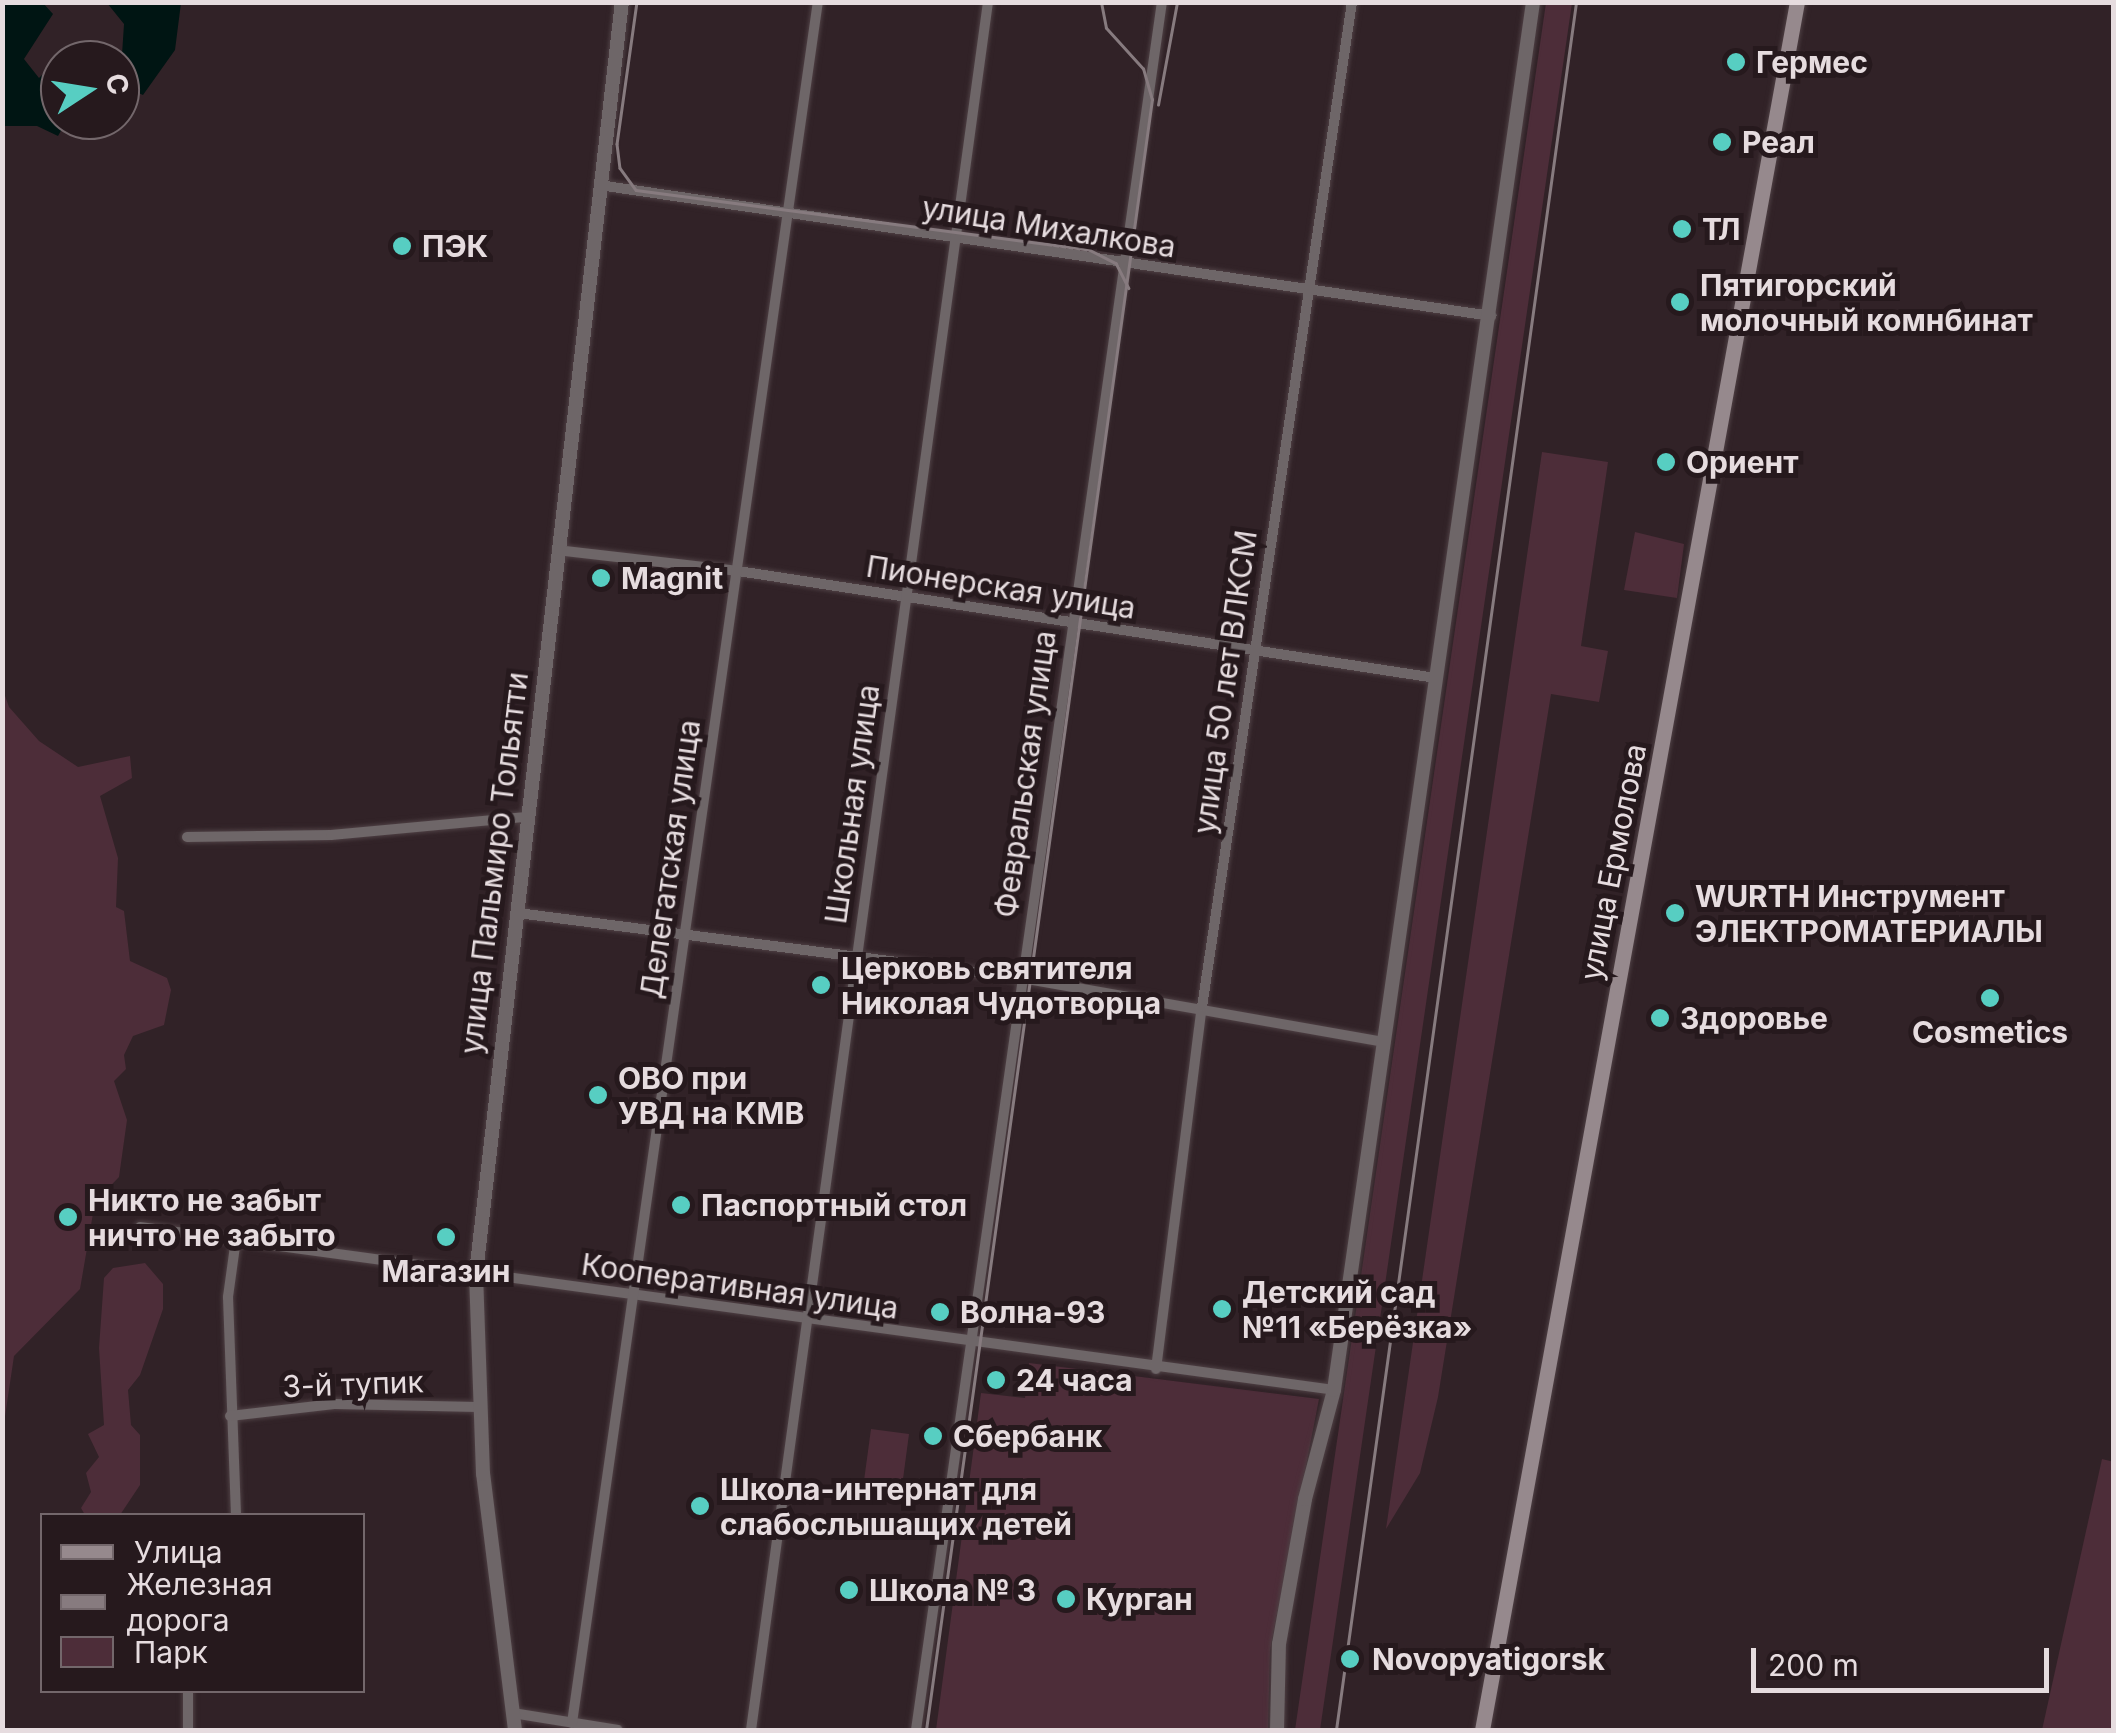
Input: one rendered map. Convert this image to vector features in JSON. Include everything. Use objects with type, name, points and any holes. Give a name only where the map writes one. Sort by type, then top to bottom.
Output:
[{"type":"main road","name":"улица Ермолова","points":[[1482,1730],[1796,2]]},
{"type":"street","name":"улица Пальмиро Тольятти","points":[[515,1730],[478,1408],[476,1274],[622,2]]},
{"type":"street","name":"Делегатская улица","points":[[572,1723],[791,216],[818,2]]},
{"type":"street","name":"Школьная улица","points":[[750,1730],[988,2]]},
{"type":"street","name":"Февральская улица","points":[[916,1730],[1162,2]]},
{"type":"street","name":"улица 50 лет ВЛКСМ","points":[[1156,1369],[1202,1007],[1352,2]]},
{"type":"street","points":[[1277,1730],[1279,1644],[1305,1499],[1334,1390],[1492,316],[1531,2]]},
{"type":"street","name":"улица Михалкова","points":[[600,185],[1306,292],[1492,316]]},
{"type":"street","name":"Пионерская улица","points":[[558,550],[738,571],[1436,678]]},
{"type":"street","points":[[187,837],[331,835],[526,817]]},
{"type":"street","points":[[518,914],[1021,978],[1385,1042]]},
{"type":"street","name":"Кооперативная улица","points":[[140,1227],[971,1345],[1334,1390]]},
{"type":"street","points":[[236,1239],[228,1297],[236,1513]]},
{"type":"street","name":"3-й тупик","points":[[230,1416],[334,1404],[478,1408]]},
{"type":"street","points":[[188,1693],[188,1730]]},
{"type":"street","points":[[513,1713],[618,1730]]},
{"type":"green space","points":[[1546,3],[1572,3],[1320,1730],[1295,1730]]},
{"type":"green space","points":[[1542,452],[1608,462],[1581,646],[1608,651],[1599,702],[1551,694],[1438,1397],[1420,1473],[1386,1529]]},
{"type":"green space","points":[[1635,532],[1684,544],[1677,598],[1624,590]]},
{"type":"green space","points":[[3,690],[9,707],[39,741],[78,767],[130,756],[132,778],[100,796],[118,858],[116,907],[124,911],[130,961],[167,978],[171,990],[164,1025],[133,1036],[124,1055],[126,1069],[114,1081],[127,1120],[119,1177],[95,1202],[80,1289],[14,1356],[3,1430]]},
{"type":"green space","points":[[145,1263],[163,1284],[163,1309],[140,1375],[128,1390],[131,1425],[140,1435],[140,1485],[121,1513],[84,1513],[81,1508],[91,1492],[86,1473],[99,1457],[88,1434],[104,1425],[99,1348],[104,1278],[113,1268]]},
{"type":"green space","points":[[1029,1363],[1319,1399],[1270,1650],[1268,1730],[936,1730],[981,1393],[1025,1398]]},
{"type":"green space","points":[[871,1429],[909,1434],[901,1494],[863,1488]]},
{"type":"green space","points":[[2102,1459],[2114,1462],[2113,1730],[2042,1730]]},
{"type":"shaded area","points":[[2,3],[43,3],[53,14],[24,59],[40,77],[40,127],[3,126]]},
{"type":"shaded area","points":[[107,3],[181,3],[175,50],[143,95],[140,40],[123,40],[124,24]]},
{"type":"tram line","points":[[637,2],[617,144],[620,168],[636,190],[1090,250],[1116,263],[1129,288]]},
{"type":"tram line","points":[[926,1730],[1152,100],[1143,69],[1106,28],[1101,2]]},
{"type":"tram line","points":[[1158,105],[1177,2]]},
{"type":"railway","points":[[1336,1730],[1576,2]]},
{"type":"place","name":"Гермес","points":[[1736,62]]},
{"type":"place","name":"Реал","points":[[1722,142]]},
{"type":"place","name":"ТЛ","points":[[1682,229]]},
{"type":"place","name":"ПЭК","points":[[402,246]]},
{"type":"place","name":"Пятигорский молочный комнбинат","points":[[1680,302]]},
{"type":"place","name":"Ориент","points":[[1666,462]]},
{"type":"place","name":"Magnit","points":[[601,578]]},
{"type":"place","name":"WURTH Инструмент ЭЛЕКТРОМАТЕРИАЛЫ","points":[[1675,913]]},
{"type":"place","name":"Церковь святителя Николая Чудотворца","points":[[821,985]]},
{"type":"place","name":"Cosmetics","points":[[1990,998]]},
{"type":"place","name":"Здоровье","points":[[1660,1018]]},
{"type":"place","name":"ОВО при УВД на КМВ","points":[[598,1095]]},
{"type":"place","name":"Паспортный стол","points":[[681,1205]]},
{"type":"place","name":"Никто не забыт ничто не забыто","points":[[68,1217]]},
{"type":"place","name":"Магазин","points":[[446,1237]]},
{"type":"place","name":"Детский сад №11 «Берёзка»","points":[[1222,1309]]},
{"type":"place","name":"Волна-93","points":[[940,1312]]},
{"type":"place","name":"24 часа","points":[[996,1380]]},
{"type":"place","name":"Сбербанк","points":[[933,1436]]},
{"type":"place","name":"Школа-интернат для слабослышащих детей","points":[[700,1506]]},
{"type":"place","name":"Школа № 3","points":[[849,1590]]},
{"type":"place","name":"Курган","points":[[1066,1599]]},
{"type":"place","name":"Novopyatigorsk","points":[[1350,1659]]}]
